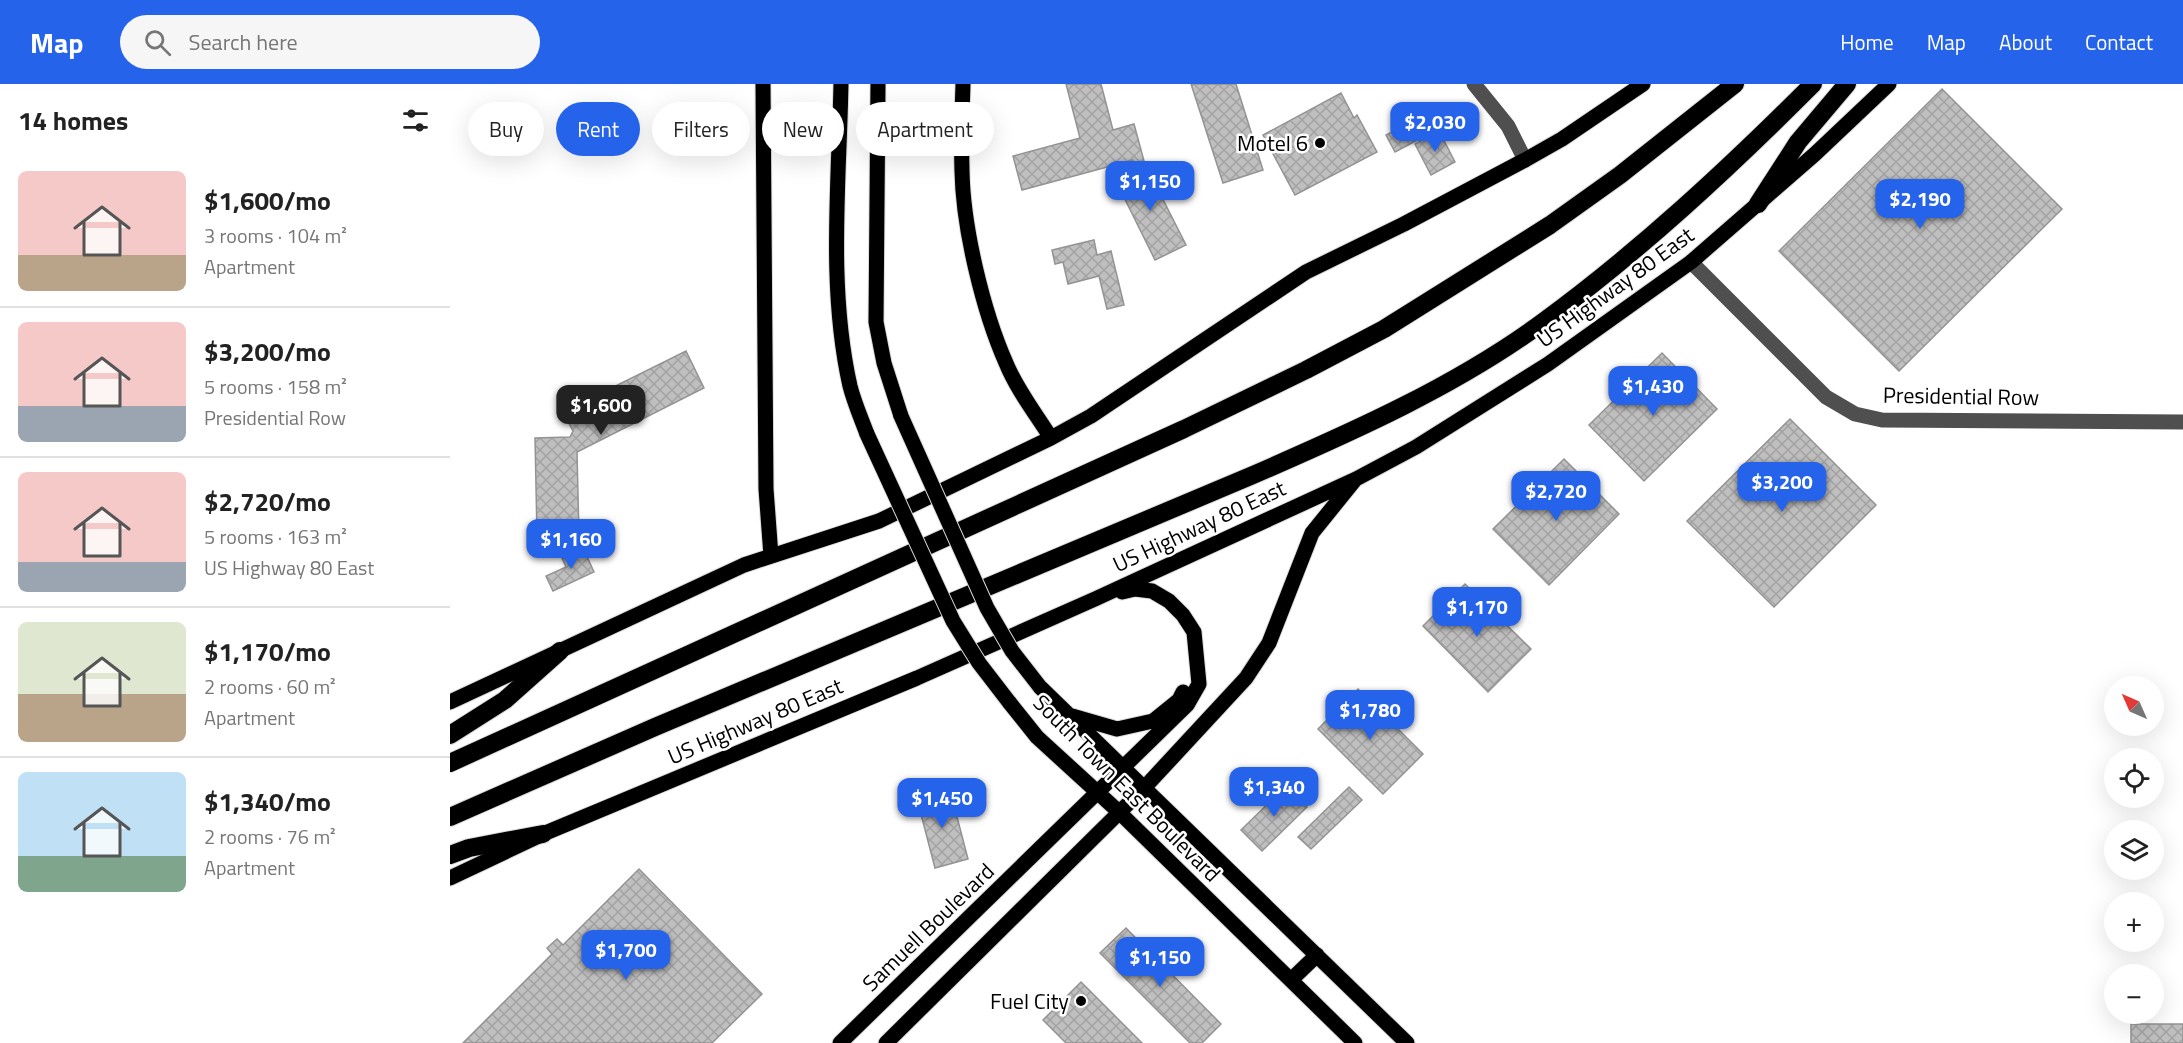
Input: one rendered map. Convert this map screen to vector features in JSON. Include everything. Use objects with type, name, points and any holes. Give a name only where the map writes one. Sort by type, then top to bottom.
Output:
[{"type":"highway","points":[[450,764],[1173,434],[1316,365],[1384,329],[1550,225],[1620,175],[1735,84]]},
{"type":"highway","points":[[450,817],[655,727],[1264,470],[1404,406],[1542,323],[1635,250],[1698,195],[1813,84]]},
{"type":"highway","points":[[1758,204],[1798,142],[1847,84]]},
{"type":"highway","points":[[450,735],[505,700],[560,651]]},
{"type":"highway","points":[[450,855],[469,848],[543,834]]},
{"type":"main road","points":[[763,84],[766,489],[771,556]]},
{"type":"main road","name":"South Town East Boulevard","points":[[841,84],[837,260],[840,327],[851,387],[867,434],[953,621],[979,663],[1037,737],[1119,812],[1355,1043]]},
{"type":"main road","name":"South Town East Boulevard","points":[[878,84],[876,322],[884,363],[901,416],[987,608],[1012,651],[1040,687],[1407,1043]]},
{"type":"main road","points":[[963,84],[962,173],[969,235],[976,268],[996,339],[1007,366],[1051,438]]},
{"type":"main road","points":[[450,702],[744,565],[879,521],[1051,438],[1091,416],[1306,272],[1404,224],[1525,160],[1562,139],[1643,84]]},
{"type":"main road","name":"US Highway 80 East","points":[[450,878],[543,834],[917,678],[1095,599],[1356,479],[1416,447],[1548,364],[1691,262],[1815,154],[1889,84]]},
{"type":"main road","points":[[886,1043],[1145,787],[1246,678],[1269,643],[1312,533],[1356,479]]},
{"type":"main road","name":"Samuell Boulevard","points":[[840,1043],[1125,768],[1187,705],[1199,684],[1194,632],[1183,615],[1169,601],[1152,591],[1135,589],[1095,599]]},
{"type":"main road","points":[[1068,714],[1117,729],[1153,721],[1179,700],[1196,665]]},
{"type":"main road","points":[[1291,980],[1317,955]]},
{"type":"street","points":[[1474,84],[1508,126],[1525,160]]},
{"type":"street","name":"Presidential Row","points":[[1691,262],[1826,397],[1855,414],[1882,420],[2183,422]]},
{"type":"building","points":[[1066,84],[1101,84],[1113,130],[1134,124],[1144,161],[1134,163],[1133,160],[1022,190],[1013,156],[1080,138]]},
{"type":"building","name":"Motel 6","points":[[1191,84],[1236,84],[1263,170],[1223,183]]},
{"type":"building","points":[[1942,89],[2062,209],[1899,371],[1779,251]]},
{"type":"building","name":"Motel 6","points":[[1341,93],[1354,118],[1357,115],[1377,152],[1295,195],[1263,135]]},
{"type":"building","points":[[1422,116],[1431,133],[1395,152],[1386,135]]},
{"type":"building","points":[[1439,131],[1455,162],[1431,175],[1415,144]]},
{"type":"building","points":[[1145,164],[1186,245],[1155,260],[1115,179]]},
{"type":"building","points":[[1094,240],[1097,255],[1111,251],[1124,305],[1107,309],[1099,276],[1068,284],[1063,262],[1055,264],[1052,250]]},
{"type":"building","points":[[686,351],[704,388],[577,452],[579,535],[537,536],[535,438],[570,437],[573,431],[563,412]]},
{"type":"building","points":[[1662,353],[1717,409],[1644,481],[1589,425]]},
{"type":"building","points":[[1790,419],[1876,505],[1774,607],[1687,521]]},
{"type":"building","points":[[1564,459],[1619,514],[1549,585],[1493,529]]},
{"type":"building","points":[[583,548],[594,572],[553,591],[546,576],[566,567],[562,558]]},
{"type":"building","points":[[1465,584],[1531,649],[1488,692],[1423,626]]},
{"type":"building","points":[[1358,689],[1423,754],[1383,794],[1318,729]]},
{"type":"building","points":[[1286,786],[1307,807],[1262,851],[1241,830]]},
{"type":"building","points":[[1349,787],[1362,800],[1311,849],[1298,837]]},
{"type":"building","points":[[950,790],[968,859],[935,868],[917,799]]},
{"type":"building","points":[[639,869],[762,994],[712,1043],[463,1043],[552,954],[547,948],[557,939],[563,945]]},
{"type":"building","name":"Fuel City","points":[[1126,928],[1221,1024],[1202,1043],[1190,1043],[1100,953]]},
{"type":"building","name":"Fuel City","points":[[1081,982],[1142,1043],[1066,1043],[1043,1020]]},
{"type":"building","points":[[2131,1024],[2183,1024],[2183,1043],[2131,1043]]},
{"type":"place","name":"Motel 6","points":[[1320,143]]},
{"type":"place","name":"Fuel City","points":[[1081,1001]]}]
